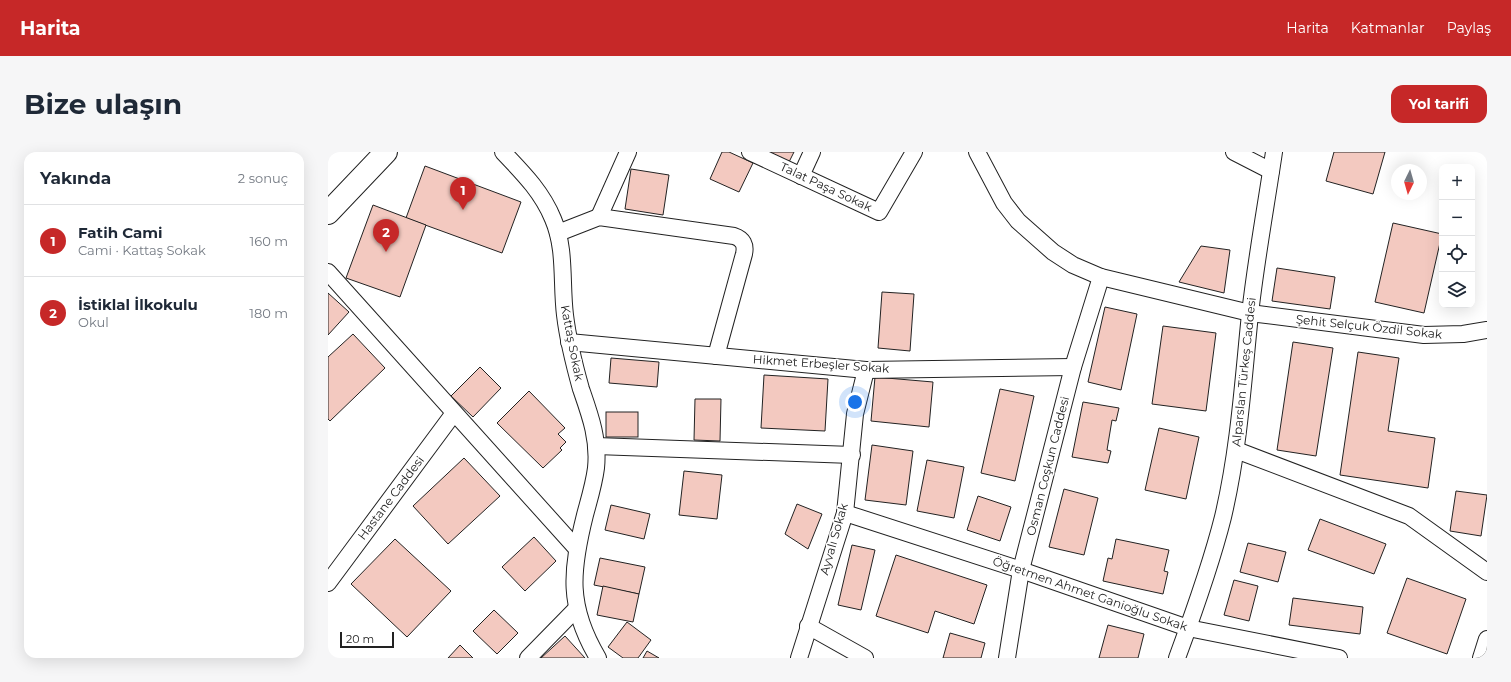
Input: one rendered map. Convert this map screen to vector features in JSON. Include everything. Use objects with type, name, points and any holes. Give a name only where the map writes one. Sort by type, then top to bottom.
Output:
[{"type":"main road","points":[[328,213],[386,152]]},
{"type":"street","name":"Kattaş Sokak","points":[[502,152],[539,192],[548,206],[558,234],[561,252],[565,315],[569,342],[590,414],[596,446],[595,474],[577,549],[574,588],[582,627],[598,658]]},
{"type":"street","points":[[599,218],[628,152]]},
{"type":"street","name":"Talat Paşa Sokak","points":[[750,152],[879,212],[914,152]]},
{"type":"street","points":[[801,176],[812,152]]},
{"type":"street","name":"Şehit Selçuk Özdil Sokak","points":[[977,152],[1004,203],[1018,221],[1053,252],[1073,265],[1101,277],[1250,313],[1424,335],[1463,334],[1487,330]]},
{"type":"street","points":[[1234,152],[1271,171]]},
{"type":"street","name":"Alparslan Türkeş Caddesi","points":[[1177,658],[1209,565],[1223,517],[1236,450],[1245,384],[1250,313],[1274,152]]},
{"type":"street","points":[[558,234],[599,218],[734,236],[741,239],[745,248],[744,254],[716,356]]},
{"type":"street","points":[[328,272],[577,549]]},
{"type":"street","name":"Osman Coşkun Caddesi","points":[[1007,658],[1021,570],[1073,367],[1101,277]]},
{"type":"street","name":"Hikmet Erbeşler Sokak","points":[[569,342],[866,370],[1073,367]]},
{"type":"street","name":"Ayvalı Sokak","points":[[799,658],[845,513],[856,414],[866,370]]},
{"type":"street","name":"Hastane Caddesi","points":[[328,583],[454,413]]},
{"type":"street","points":[[596,446],[852,455]]},
{"type":"street","points":[[1236,450],[1409,516],[1487,572]]},
{"type":"street","name":"Öğretmen Ahmet Ganioğlu Sokak","points":[[845,513],[1021,570],[1188,628],[1339,658]]},
{"type":"street","points":[[528,658],[577,608]]},
{"type":"street","points":[[808,626],[865,658]]},
{"type":"street","points":[[1481,658],[1487,639]]},
{"type":"building","points":[[722,152],[729,152],[753,163],[739,192],[710,179]]},
{"type":"building","points":[[769,152],[794,152],[789,162]]},
{"type":"building","points":[[1334,152],[1385,152],[1373,194],[1326,181]]},
{"type":"building","points":[[425,166],[521,202],[502,253],[406,218]]},
{"type":"building","points":[[631,169],[669,175],[663,215],[625,209]]},
{"type":"building","points":[[373,205],[426,225],[400,297],[346,278]]},
{"type":"building","points":[[1393,223],[1439,233],[1439,247],[1424,313],[1375,302]]},
{"type":"building","points":[[1201,246],[1230,250],[1224,293],[1179,282]]},
{"type":"building","points":[[1277,268],[1335,277],[1330,309],[1272,301]]},
{"type":"building","points":[[882,292],[914,294],[910,351],[878,348]]},
{"type":"building","points":[[328,293],[349,312],[328,335]]},
{"type":"building","points":[[1105,307],[1137,314],[1121,390],[1088,382]]},
{"type":"building","points":[[1163,326],[1216,333],[1206,411],[1152,404]]},
{"type":"building","points":[[353,334],[385,368],[330,421],[328,419],[328,357]]},
{"type":"building","points":[[1293,342],[1333,348],[1316,456],[1277,450]]},
{"type":"building","points":[[1358,352],[1399,358],[1388,431],[1435,438],[1428,488],[1340,475]]},
{"type":"building","points":[[611,358],[659,362],[657,387],[609,383]]},
{"type":"building","points":[[480,367],[501,388],[473,417],[451,396]]},
{"type":"building","points":[[764,375],[828,379],[825,431],[761,428]]},
{"type":"building","points":[[875,377],[933,382],[929,427],[871,421]]},
{"type":"building","points":[[1000,389],[1034,396],[1015,481],[981,473]]},
{"type":"building","points":[[529,391],[565,428],[558,434],[566,442],[560,448],[562,450],[543,468],[497,423]]},
{"type":"building","points":[[695,399],[721,399],[720,441],[694,440]]},
{"type":"building","points":[[1083,402],[1119,408],[1116,421],[1112,420],[1107,450],[1111,451],[1108,463],[1072,457]]},
{"type":"building","points":[[606,412],[638,412],[638,437],[606,437]]},
{"type":"building","points":[[1159,428],[1199,437],[1186,499],[1145,490]]},
{"type":"building","points":[[872,445],[913,451],[906,505],[865,500]]},
{"type":"building","points":[[464,458],[500,496],[448,544],[413,506]]},
{"type":"building","points":[[927,460],[964,467],[954,518],[917,511]]},
{"type":"building","points":[[684,471],[722,475],[717,519],[679,515]]},
{"type":"building","points":[[1064,489],[1098,498],[1084,555],[1049,547]]},
{"type":"building","points":[[1456,491],[1487,495],[1481,536],[1450,531]]},
{"type":"building","points":[[978,496],[1011,507],[1000,541],[967,530]]},
{"type":"building","points":[[797,504],[822,514],[808,549],[785,534]]},
{"type":"building","points":[[611,505],[650,514],[644,539],[605,530]]},
{"type":"building","points":[[1320,519],[1386,544],[1374,574],[1308,550]]},
{"type":"building","points":[[534,537],[556,561],[525,591],[502,567]]},
{"type":"building","points":[[395,539],[451,591],[407,637],[351,584]]},
{"type":"building","points":[[1116,539],[1169,550],[1164,571],[1168,572],[1163,594],[1103,581],[1108,558],[1112,559]]},
{"type":"building","points":[[1248,543],[1286,552],[1278,582],[1240,572]]},
{"type":"building","points":[[852,545],[875,550],[861,610],[838,605]]},
{"type":"building","points":[[896,555],[987,585],[974,624],[935,611],[928,633],[876,616]]},
{"type":"building","points":[[600,558],[645,567],[639,594],[594,585]]},
{"type":"building","points":[[1407,578],[1466,599],[1447,654],[1387,633]]},
{"type":"building","points":[[1234,580],[1258,586],[1249,621],[1224,615]]},
{"type":"building","points":[[603,586],[639,594],[633,622],[597,615]]},
{"type":"building","points":[[1293,598],[1363,607],[1360,634],[1289,625]]},
{"type":"building","points":[[494,610],[518,633],[497,654],[473,631]]},
{"type":"building","points":[[627,622],[651,640],[638,658],[623,658],[608,647]]},
{"type":"building","points":[[1108,625],[1144,634],[1138,658],[1099,658]]},
{"type":"building","points":[[950,633],[985,643],[981,658],[943,658]]},
{"type":"building","points":[[565,636],[585,658],[541,658]]},
{"type":"building","points":[[460,645],[473,658],[448,658]]},
{"type":"building","points":[[647,651],[659,658],[643,658]]},
{"type":"place","name":"Fatih Cami","points":[[463,210]]},
{"type":"place","name":"İstiklal İlkokulu","points":[[386,252]]}]
